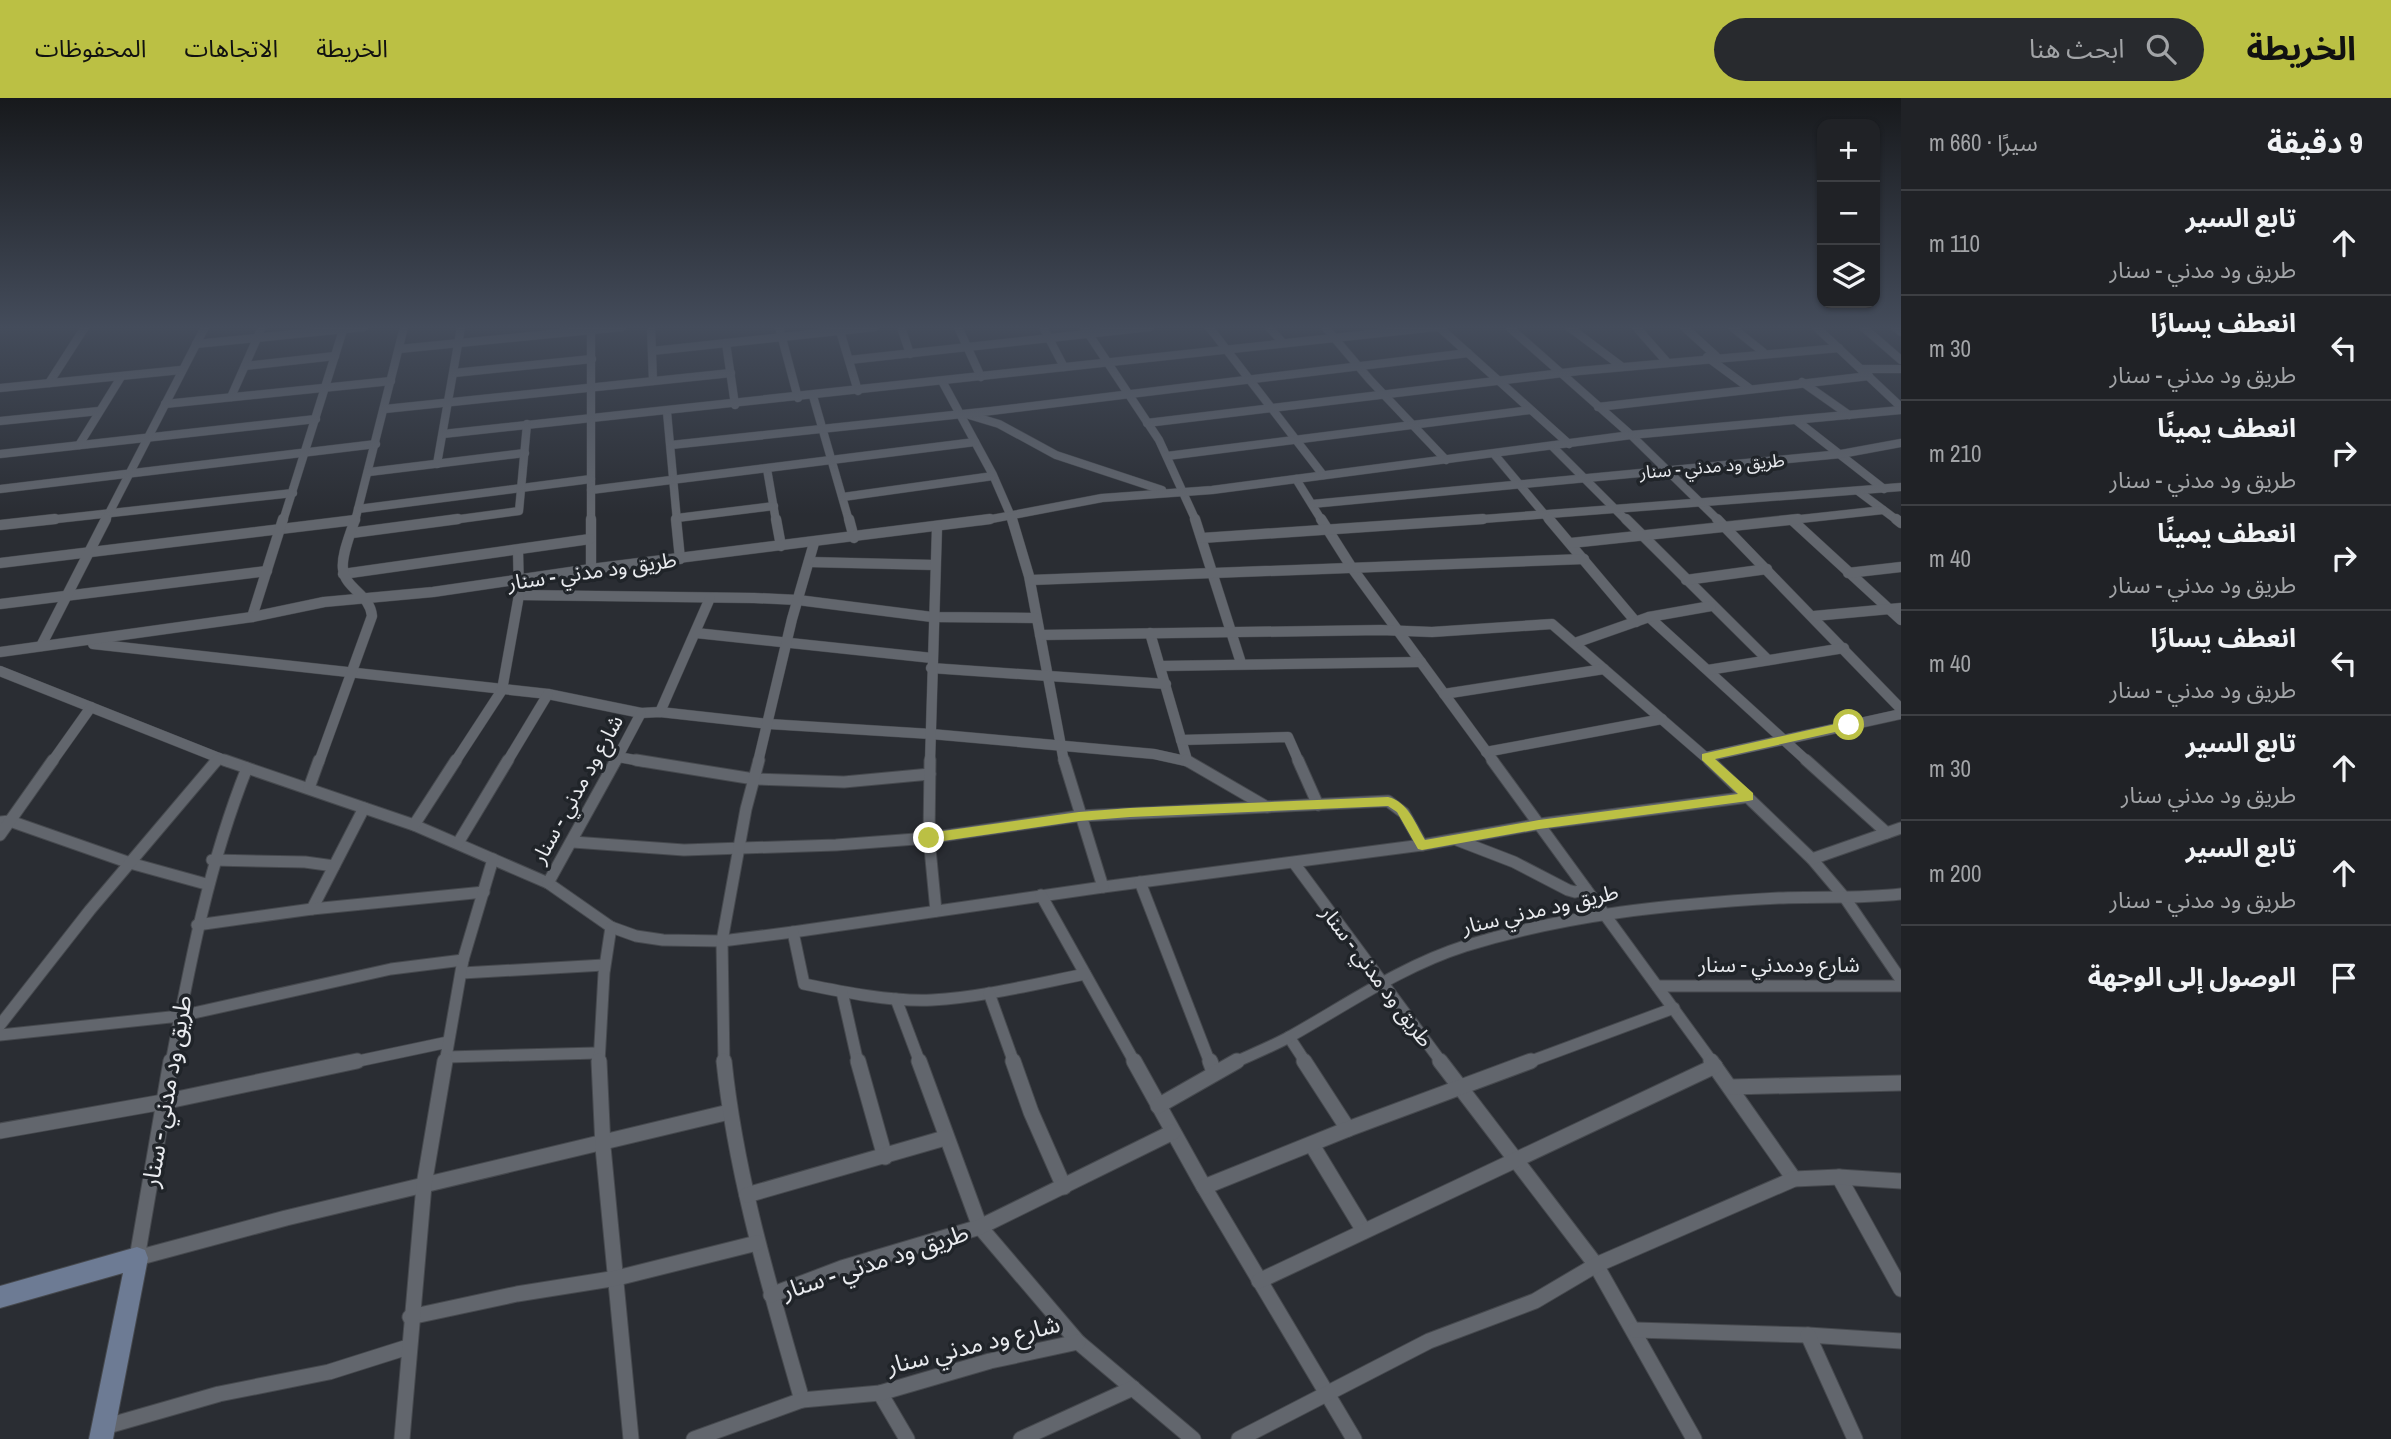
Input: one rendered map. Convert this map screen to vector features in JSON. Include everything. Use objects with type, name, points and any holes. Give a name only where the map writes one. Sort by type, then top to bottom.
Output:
[{"type":"street","points":[[79,445],[113,390]]},
{"type":"street","points":[[41,646],[172,390]]},
{"type":"street","points":[[230,397],[234,390]]},
{"type":"street","points":[[165,404],[309,390]]},
{"type":"street","points":[[251,617],[325,390]]},
{"type":"street","points":[[309,788],[372,616],[369,600],[343,574],[342,566],[389,390]]},
{"type":"street","points":[[437,464],[451,390]]},
{"type":"street","points":[[385,409],[577,390]]},
{"type":"street","points":[[591,569],[592,390]]},
{"type":"street","points":[[733,390],[735,405]]},
{"type":"street","points":[[796,390],[798,398]]},
{"type":"street","points":[[443,434],[871,390]]},
{"type":"street","points":[[946,390],[1012,516],[1031,580],[1046,677],[1061,747],[1079,816],[1103,887]]},
{"type":"street","points":[[1126,390],[1167,456],[1184,492],[1214,572],[1241,663]]},
{"type":"street","points":[[671,445],[1164,390]]},
{"type":"street","points":[[1255,390],[1323,475]]},
{"type":"street","points":[[1379,390],[1446,460]]},
{"type":"street","points":[[1147,424],[1424,390]]},
{"type":"street","points":[[1507,390],[1569,444]]},
{"type":"street","points":[[1579,390],[1703,504],[1814,616],[1901,711],[1706,757]]},
{"type":"street","points":[[1598,407],[1736,390]]},
{"type":"street","points":[[1813,390],[1849,415]]},
{"type":"street","name":"طريق ود مدني - سنار","points":[[1882,390],[1901,409]]},
{"type":"street","points":[[813,396],[854,538]]},
{"type":"street","name":"طريق ود مدني - سنار","points":[[0,652],[251,617],[324,602],[369,600],[591,569],[937,527],[1012,516],[1102,498],[1296,479],[1631,435],[1901,409]]},
{"type":"street","points":[[1167,456],[1530,410]]},
{"type":"street","points":[[0,421],[99,411]]},
{"type":"street","points":[[667,412],[680,559]]},
{"type":"street","points":[[959,413],[999,424],[1056,456],[1125,475],[1168,492]]},
{"type":"street","points":[[0,454],[316,419]]},
{"type":"street","name":"طريق ود مدني - سنار","points":[[1797,421],[1884,489]]},
{"type":"street","points":[[352,533],[519,511],[527,424]]},
{"type":"street","points":[[591,490],[975,442]]},
{"type":"street","name":"طريق ود مدني - سنار","points":[[1312,504],[1840,454],[1901,443]]},
{"type":"street","points":[[0,489],[376,444]]},
{"type":"street","points":[[1552,446],[1768,660]]},
{"type":"street","points":[[369,472],[524,453]]},
{"type":"street","points":[[1494,454],[1636,622]]},
{"type":"street","points":[[767,469],[781,547]]},
{"type":"street","points":[[843,497],[993,476]]},
{"type":"street","points":[[358,509],[591,479]]},
{"type":"street","points":[[1296,479],[1352,568],[1674,1009],[1794,1179]]},
{"type":"street","name":"طريق ود مدني - سنار","points":[[1202,538],[1703,504],[1901,487]]},
{"type":"street","points":[[1858,491],[1901,523]]},
{"type":"street","points":[[0,525],[293,493]]},
{"type":"street","points":[[677,518],[774,506]]},
{"type":"street","points":[[1571,543],[1883,510]]},
{"type":"street","points":[[0,563],[355,520]]},
{"type":"street","points":[[1792,520],[1901,620]]},
{"type":"street","points":[[936,911],[929,838],[932,617],[937,527]]},
{"type":"street","points":[[343,574],[590,539]]},
{"type":"street","name":"طريق ود مدني - سنار","points":[[802,1400],[757,1243],[729,1112],[723,1053],[722,941],[738,848],[814,543]]},
{"type":"street","points":[[414,825],[502,690],[519,595],[518,550]]},
{"type":"street","points":[[1031,580],[1214,572],[1472,566],[1584,559]]},
{"type":"street","points":[[809,562],[935,565]]},
{"type":"street","points":[[1848,573],[1901,567]]},
{"type":"street","points":[[1686,580],[1767,569]]},
{"type":"street","points":[[0,604],[267,570]]},
{"type":"street","name":"طريق ود مدني - سنار","points":[[519,595],[798,600],[932,617],[1036,618]]},
{"type":"street","points":[[660,712],[710,598]]},
{"type":"street","points":[[1574,643],[1649,617],[1711,606]]},
{"type":"street","points":[[1814,616],[1901,608]]},
{"type":"street","points":[[1649,617],[1887,833]]},
{"type":"street","points":[[1040,635],[1381,630],[1399,632],[1546,623],[1557,626],[1706,757],[1812,859],[1845,898],[1901,894]]},
{"type":"street","points":[[696,632],[788,641],[1046,677],[1166,684]]},
{"type":"street","points":[[1150,634],[1187,760]]},
{"type":"street","name":"طريق ود مدني - سنار","points":[[76,641],[548,694],[641,713],[660,712],[769,724],[1121,750],[1187,760],[1267,807]]},
{"type":"street","points":[[1708,670],[1844,648]]},
{"type":"street","points":[[1160,666],[1421,662]]},
{"type":"street","points":[[1444,694],[1604,669]]},
{"type":"street","points":[[0,671],[219,758],[414,825],[548,883],[611,927],[636,936],[663,940],[722,941],[793,932],[1041,895],[1422,845],[1539,824],[1748,797]]},
{"type":"street","points":[[458,843],[548,694]]},
{"type":"street","points":[[0,835],[5,822],[92,707]]},
{"type":"street","name":"شارع ود مدني - سنار","points":[[548,883],[573,842],[641,713]]},
{"type":"street","points":[[1486,752],[1662,719]]},
{"type":"street","points":[[1181,740],[1287,737],[1318,805]]},
{"type":"street","points":[[618,757],[754,779],[844,782],[930,774]]},
{"type":"street","points":[[0,1025],[130,863],[219,758]]},
{"type":"street","name":"طريق ود مدني - سنار","points":[[103,1433],[197,925],[212,860],[247,768]]},
{"type":"street","points":[[573,842],[657,850],[836,845],[929,838],[1079,816],[1388,801],[1396,803],[1422,845]]},
{"type":"street","points":[[312,909],[365,808]]},
{"type":"street","points":[[5,822],[130,863],[206,884]]},
{"type":"street","points":[[1812,859],[1901,828]]},
{"type":"street","points":[[1455,839],[1514,862],[1568,890],[1575,892],[1586,889]]},
{"type":"street","points":[[402,1439],[410,1317],[424,1185],[463,966],[493,859]]},
{"type":"street","points":[[212,860],[304,862],[334,866]]},
{"type":"street","name":"طريق ود مدني - سنار","points":[[1294,863],[1380,982],[1596,1265],[1635,1329],[1694,1439]]},
{"type":"street","points":[[1140,882],[1214,1072]]},
{"type":"street","points":[[197,925],[312,909],[484,892]]},
{"type":"street","points":[[1041,895],[1172,1132],[1354,1439]]},
{"type":"street","name":"طريق ود مدني سنار","points":[[1158,1106],[1214,1072],[1289,1037],[1380,982],[1462,947],[1525,929],[1602,913],[1693,903],[1804,897],[1845,898]]},
{"type":"street","name":"شارع ودمدني - سنار","points":[[1845,898],[1901,980]]},
{"type":"street","points":[[611,927],[604,965],[597,1053],[602,1144],[631,1439]]},
{"type":"street","points":[[793,932],[804,984],[842,992],[930,1000],[989,993],[1085,974]]},
{"type":"street","points":[[0,1035],[180,1016],[391,969],[604,965]]},
{"type":"street","name":"شارع ودمدني - سنار","points":[[1657,986],[1901,986]]},
{"type":"street","points":[[842,992],[856,1056],[885,1157]]},
{"type":"street","points":[[989,993],[1031,1112],[1065,1187]]},
{"type":"street","name":"طريق ود مدني - سنار","points":[[896,999],[980,1227],[1078,1342],[1193,1439]]},
{"type":"street","points":[[1204,1187],[1348,1129],[1674,1009]]},
{"type":"street","points":[[1289,1037],[1348,1129]]},
{"type":"street","points":[[0,1131],[447,1050],[525,1057],[597,1053]]},
{"type":"street","points":[[1259,1281],[1715,1066]]},
{"type":"street","points":[[1730,1087],[1901,1083]]},
{"type":"street","points":[[0,1297],[137,1258],[424,1185],[729,1112]]},
{"type":"street","name":"طريق ود مدني - سنار","points":[[771,1295],[842,1268],[980,1227],[1172,1132]]},
{"type":"street","points":[[747,1195],[818,1172],[885,1157],[946,1138]]},
{"type":"street","points":[[1312,1144],[1364,1231]]},
{"type":"street","points":[[1839,1177],[1901,1289]]},
{"type":"street","points":[[1239,1439],[1429,1341],[1535,1301],[1596,1265],[1794,1179],[1839,1177],[1901,1181]]},
{"type":"street","points":[[410,1317],[517,1294],[617,1278],[757,1243]]},
{"type":"street","points":[[1635,1329],[1901,1341]]},
{"type":"street","points":[[1808,1335],[1855,1439]]},
{"type":"street","name":"شارع ود مدني سنار","points":[[694,1439],[802,1400],[880,1393],[990,1361],[1078,1342]]},
{"type":"street","points":[[103,1433],[219,1394],[329,1371],[408,1347]]},
{"type":"street","points":[[1021,1439],[1133,1388]]},
{"type":"street","name":"شارع ود مدني سنار","points":[[880,1393],[907,1439]]},
{"type":"route","points":[[929,838],[1006,829],[1079,816],[1388,801],[1396,803],[1401,809],[1422,845],[1539,824],[1748,797],[1706,757],[1849,725]]}]
